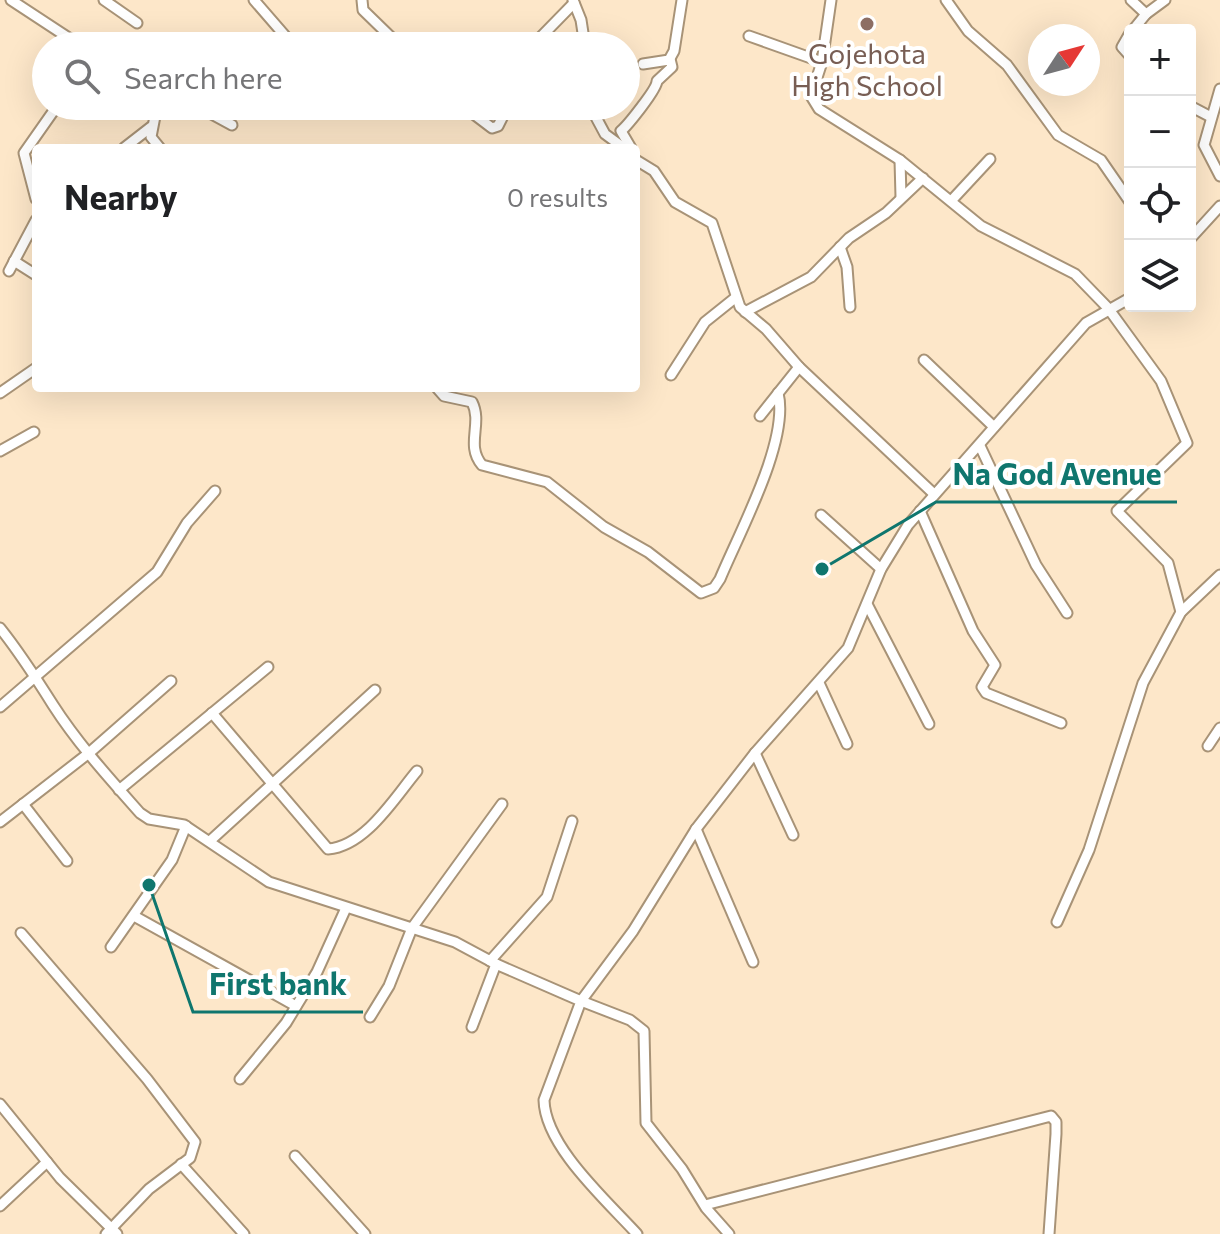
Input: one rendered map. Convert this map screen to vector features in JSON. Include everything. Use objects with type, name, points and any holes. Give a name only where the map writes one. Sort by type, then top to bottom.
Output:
[{"type":"street","points":[[11,0],[60,32]]},
{"type":"street","points":[[104,0],[137,23]]},
{"type":"street","points":[[254,0],[282,32]]},
{"type":"street","points":[[362,0],[363,10],[386,32]]},
{"type":"street","points":[[640,105],[656,89],[657,81],[672,67],[670,59],[676,42],[682,0]]},
{"type":"street","points":[[831,0],[822,62],[811,96],[819,109],[900,160],[981,226],[1075,274],[1108,308],[1161,381],[1187,443],[1117,511],[1168,563],[1181,612]]},
{"type":"street","points":[[946,0],[968,31],[1007,65],[1058,135],[1101,160],[1124,193]]},
{"type":"street","points":[[1131,0],[1146,14]]},
{"type":"street","points":[[1138,24],[1165,0]]},
{"type":"street","points":[[548,32],[570,12],[574,2]]},
{"type":"street","points":[[574,2],[582,32]]},
{"type":"street","points":[[749,36],[822,62]]},
{"type":"street","points":[[643,64],[670,59]]},
{"type":"street","points":[[1220,89],[1204,145],[1220,176]]},
{"type":"street","points":[[1196,109],[1211,117]]},
{"type":"street","points":[[32,184],[24,153],[47,120]]},
{"type":"street","points":[[153,120],[151,137],[157,144]]},
{"type":"street","points":[[223,120],[232,125]]},
{"type":"street","points":[[481,120],[492,128],[498,126],[501,120]]},
{"type":"street","points":[[598,120],[605,134],[619,144]]},
{"type":"street","points":[[629,144],[621,131],[632,120]]},
{"type":"street","points":[[129,144],[151,127]]},
{"type":"street","points":[[951,201],[990,159]]},
{"type":"street","points":[[900,160],[901,197]]},
{"type":"street","points":[[640,164],[654,171],[675,202],[712,223],[735,298],[745,312],[934,494]]},
{"type":"street","points":[[745,312],[811,277],[840,247],[886,213],[923,178]]},
{"type":"street","points":[[1196,232],[1220,206]]},
{"type":"street","points":[[9,271],[32,227]]},
{"type":"street","points":[[840,247],[847,267],[850,307]]},
{"type":"street","points":[[14,261],[32,272]]},
{"type":"street","points":[[671,375],[705,322],[735,298]]},
{"type":"street","points":[[637,1234],[557,1140],[544,1114],[544,1100],[581,1001],[633,931],[696,829],[755,753],[848,648],[881,569],[900,535],[1086,323],[1124,301]]},
{"type":"street","points":[[924,360],[994,427]]},
{"type":"street","points":[[760,416],[799,367]]},
{"type":"street","points":[[0,393],[32,371]]},
{"type":"street","points":[[440,392],[444,396],[472,402],[477,419],[473,449],[482,465],[547,482],[604,527],[648,552],[701,593],[714,588],[720,579],[751,506],[782,421],[778,393]]},
{"type":"street","points":[[0,451],[34,432]]},
{"type":"street","points":[[980,446],[1036,565],[1067,613]]},
{"type":"street","points":[[0,707],[157,572],[187,523],[215,491]]},
{"type":"street","points":[[920,511],[973,631],[995,665],[982,687],[998,698],[1061,723]]},
{"type":"street","points":[[821,515],[881,569]]},
{"type":"street","points":[[1057,922],[1089,850],[1143,683],[1181,612],[1220,575]]},
{"type":"street","points":[[867,604],[929,724]]},
{"type":"street","points":[[0,628],[38,677],[53,705],[89,753],[119,790],[149,819],[186,826],[269,882],[346,908],[381,915],[455,942],[493,963],[630,1020],[644,1031],[646,1123],[729,1234]]},
{"type":"street","points":[[119,790],[268,667]]},
{"type":"street","points":[[0,822],[89,753],[171,681]]},
{"type":"street","points":[[819,683],[847,744]]},
{"type":"street","points":[[211,840],[375,690]]},
{"type":"street","points":[[212,713],[328,849],[334,849],[370,826],[417,771]]},
{"type":"street","points":[[1208,746],[1220,728]]},
{"type":"street","points":[[755,753],[793,835]]},
{"type":"street","points":[[23,804],[67,861]]},
{"type":"street","points":[[370,1017],[389,986],[412,928],[502,804]]},
{"type":"street","points":[[472,1027],[493,963],[547,897],[572,821]]},
{"type":"street","points":[[111,947],[172,860],[186,826]]},
{"type":"street","points":[[696,829],[753,962]]},
{"type":"street","points":[[240,1079],[296,1006],[317,972],[346,908]]},
{"type":"street","points":[[134,916],[296,1006]]},
{"type":"street","points":[[0,1104],[47,1162],[111,1232],[149,1189],[195,1149],[189,1132],[21,933]]},
{"type":"street","points":[[705,1205],[1051,1116],[1056,1122],[1056,1134],[1049,1234]]},
{"type":"street","points":[[295,1156],[365,1234]]},
{"type":"street","points":[[0,1206],[47,1162]]},
{"type":"street","points":[[181,1164],[244,1234]]},
{"type":"place","name":"Gojehota High School","points":[[867,24]]},
{"type":"place","name":"Na God Avenue","points":[[822,569]]},
{"type":"place","name":"First bank","points":[[149,885]]}]
